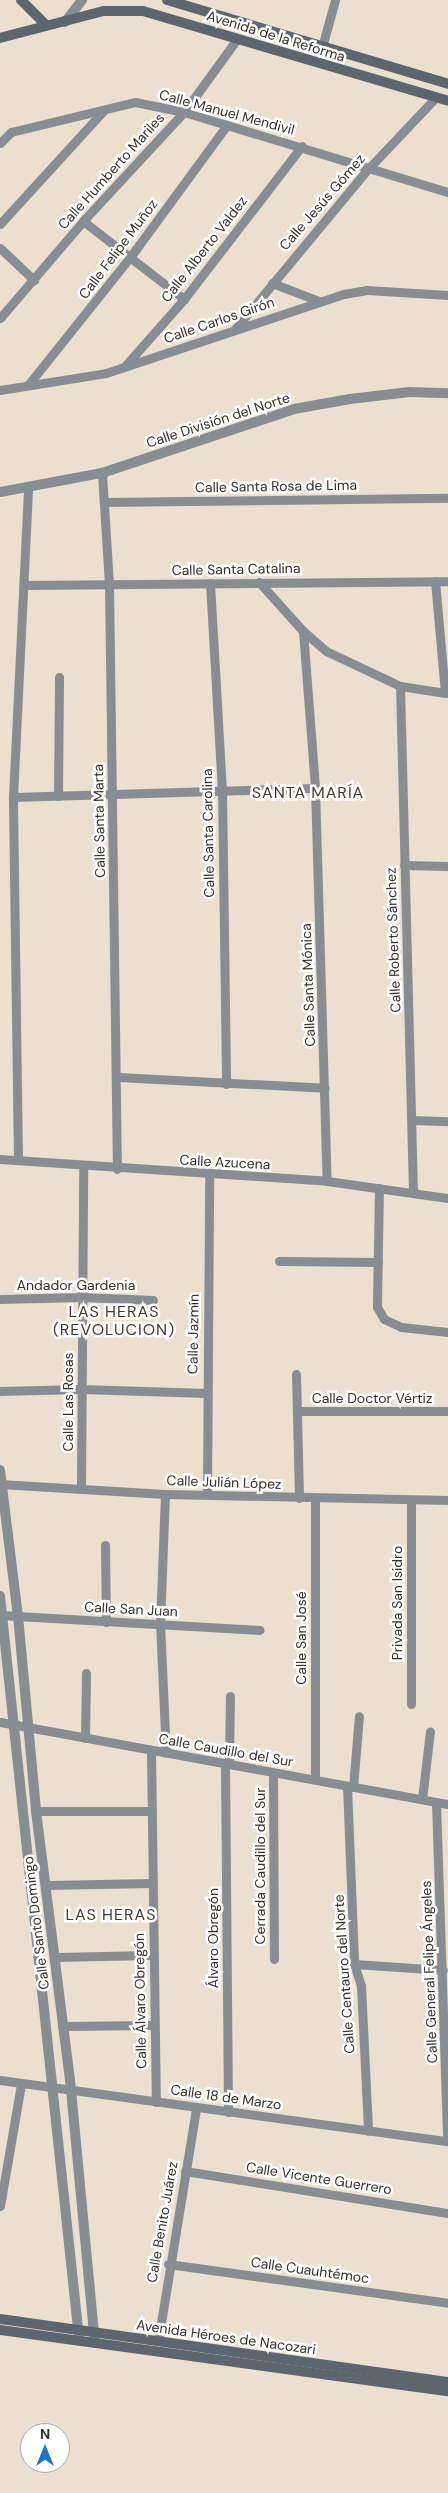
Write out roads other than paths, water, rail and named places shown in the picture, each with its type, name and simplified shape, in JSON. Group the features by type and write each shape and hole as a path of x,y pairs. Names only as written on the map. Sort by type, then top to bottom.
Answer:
{"main road":[{"path":"21,0 32,15 46,25"},
{"name":"Avenida de la Reforma","path":"167,0 448,84"},
{"name":"Avenida de la Reforma","path":"0,38 104,12 143,11 448,101"},
{"name":"Avenida Héroes de Nacozari","path":"0,2319 79,2336"},
{"name":"Avenida Héroes de Nacozari","path":"0,2330 79,2336 448,2382"},
{"name":"Avenida Héroes de Nacozari","path":"95,2338 158,2340 448,2382"}],"street":[{"path":"66,22 82,0"},
{"path":"322,47 335,0"},
{"name":"Calle Humberto Mariles","path":"0,318 83,221 184,112 237,39"},
{"name":"Calle Jesús Gómez","path":"234,330 368,169 436,97"},
{"name":"Calle Manuel Mendivil","path":"0,143 11,132 135,102 184,112 226,126 302,146 368,169 448,192"},
{"path":"0,224 104,110"},
{"name":"Calle Felipe Muñoz","path":"28,386 131,256 226,126"},
{"name":"Calle Alberto Valdez","path":"124,367 184,298 302,146"},
{"path":"83,221 184,298"},
{"path":"0,248 34,280"},
{"path":"272,283 319,301"},
{"name":"Calle Carlos Girón","path":"0,390 106,373 319,301 367,290 448,295"},
{"name":"Calle División del Norte","path":"0,492 102,473 294,409 392,394 448,393"},
{"name":"Calle Santa Marta","path":"102,473 109,585 118,1077 117,1169"},
{"path":"18,1160 13,797 25,585 28,486"},
{"name":"Calle Santa Rosa de Lima","path":"104,502 448,498"},
{"path":"259,582 303,632 326,651 400,686 445,693 435,581"},
{"name":"Calle Santa Catalina","path":"25,585 448,581"},
{"name":"Calle Santa Carolina","path":"210,583 222,789 226,1084"},
{"name":"Calle Santa Mónica","path":"303,632 315,788 327,1181"},
{"path":"58,796 59,676"},
{"name":"Calle Roberto Sánchez","path":"400,686 414,1193"},
{"path":"13,797 112,796 222,789 315,788"},
{"path":"404,865 448,866"},
{"path":"118,1077 325,1088"},
{"path":"412,1120 448,1121"},
{"name":"Calle Azucena","path":"0,1159 117,1169 327,1181 448,1198"},
{"name":"Calle Las Rosas","path":"82,1489 83,1166"},
{"name":"Calle Jazmín","path":"207,1494 209,1175"},
{"path":"379,1188 377,1307 384,1319 423,1332 448,1332"},
{"path":"279,1261 378,1262"},
{"name":"Andador Gardenia","path":"0,1299 82,1297 153,1300"},
{"path":"296,1374 299,1498"},
{"path":"0,1391 81,1389 207,1393"},
{"name":"Calle Doctor Vértiz","path":"297,1411 448,1411"},
{"name":"Calle Santo Domingo","path":"0,1470 0,1484 18,1616 36,1811 47,1885 71,2090 95,2338"},
{"name":"Calle Julián López","path":"0,1484 165,1494 411,1501 448,1500"},
{"path":"165,1494 160,1623 166,1753"},
{"name":"Calle San José","path":"315,1498 315,1778"},
{"name":"Privada San Isidro","path":"411,1501 411,1704"},
{"path":"105,1545 106,1622"},
{"name":"Calle Santo Domingo","path":"0,1596 12,1723 79,2336"},
{"name":"Calle San Juan","path":"1,1615 260,1630"},
{"path":"85,1738 86,1673"},
{"name":"Álvaro Obregón","path":"228,2112 227,1764 230,1696"},
{"name":"Calle Centauro del Norte","path":"359,1716 350,1786 354,1964 361,1986 368,2131"},
{"name":"Calle Caudillo del Sur","path":"0,1722 273,1773 315,1778 448,1804"},
{"path":"422,1799 430,1730"},
{"name":"Calle Álvaro Obregón","path":"151,1751 152,1955 156,2102"},
{"name":"Cerrada Caudillo del Sur","path":"273,1773 274,1959"},
{"name":"Calle General Felipe Ángeles","path":"436,1802 448,2141"},
{"path":"36,1811 152,1811"},
{"path":"47,1885 152,1883"},
{"path":"55,1957 152,1955"},
{"path":"354,1964 443,1970"},
{"path":"62,2026 154,2025"},
{"name":"Calle 18 de Marzo","path":"0,2080 448,2141"},
{"path":"0,2206 21,2084"},
{"name":"Calle Benito Juárez","path":"158,2340 168,2264 196,2108"},
{"name":"Calle Vicente Guerrero","path":"185,2171 448,2213"},
{"path":"67,2227 85,2226"},
{"name":"Calle Cuauhtémoc","path":"168,2264 448,2303"}],"district":[{"name":"SANTA MARÍA","path":"308,793"},
{"name":"LAS HERAS (REVOLUCION)","path":"114,1321"},
{"name":"LAS HERAS","path":"111,1915"}]}
